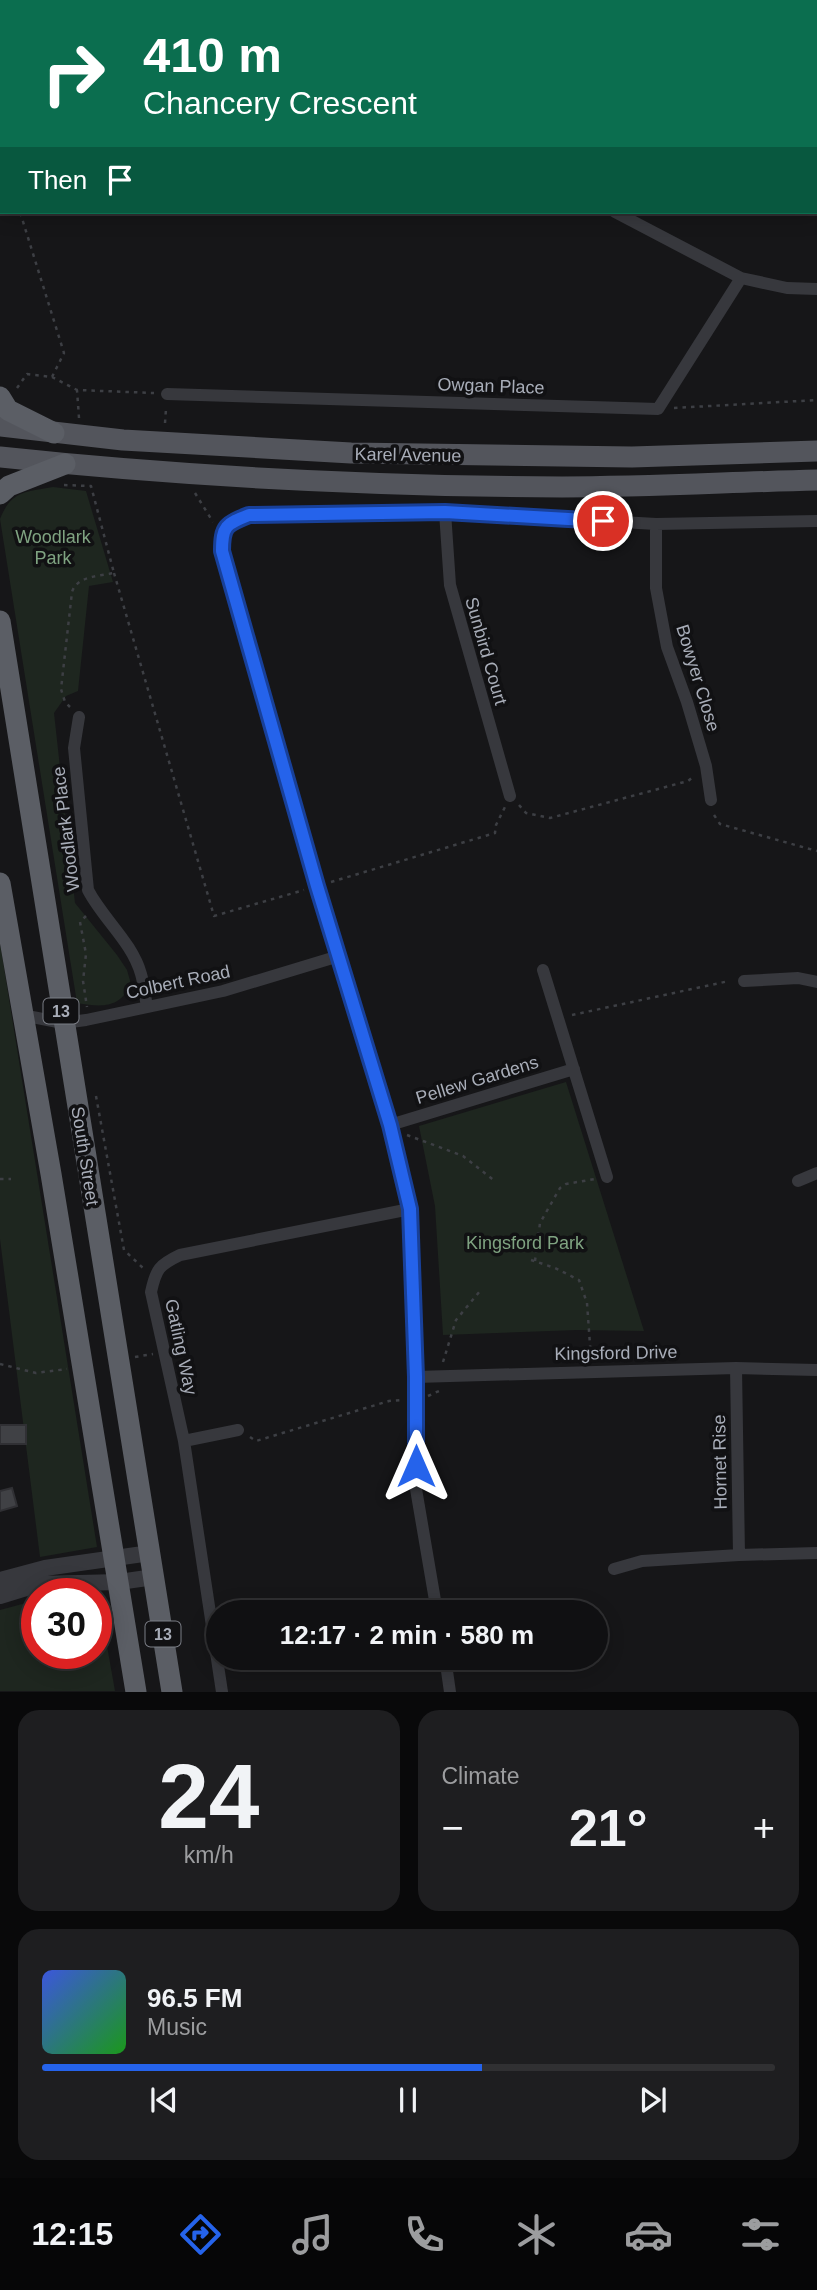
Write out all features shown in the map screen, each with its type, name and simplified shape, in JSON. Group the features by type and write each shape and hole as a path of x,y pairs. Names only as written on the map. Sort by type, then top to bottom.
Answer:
{"highway":[{"path":"6,396 8,410 54,433"},
{"path":"0,494 9,486 75,475"},
{"name":"South Street","path":"0,621 172,1692"},
{"name":"South Street","path":"0,883 136,1692"}],"main road":[{"name":"Karel Avenue","path":"0,426 80,436 338,453 632,457 817,451"},
{"name":"Karel Avenue","path":"0,457 75,475 172,474 404,485 639,486 817,480"}],"street":[{"path":"619,214 741,278 787,288 817,289"},
{"path":"658,409 741,278"},
{"name":"Owgan Place","path":"167,394 658,409"},
{"path":"435,1600 416,1489 416,1377 410,1209 390,1125 317,886 222,551 222,533 230,523 249,515 445,512 656,524 817,521"},
{"name":"Sunbird Court","path":"445,512 450,585 510,796"},
{"name":"Bowyer Close","path":"656,524 656,588 667,647 706,766 711,800"},
{"name":"Woodlark Place","path":"79,717 75,747 88,890 97,907 129,949 141,972 147,1007"},
{"name":"Colbert Road","path":"22,1015 63,1023 86,1020 223,991 339,956"},
{"path":"543,970 607,1177"},
{"path":"744,981 798,978 817,982"},
{"name":"Pellew Gardens","path":"390,1125 574,1069"},
{"path":"797,1181 817,1173"},
{"path":"155,1275 163,1264 180,1255 410,1209"},
{"name":"Gatling Way","path":"155,1275 151,1292 184,1441 211,1600"},
{"name":"Kingsford Drive","path":"416,1377 736,1368 817,1370"},
{"name":"Hornet Rise","path":"736,1368 739,1555"},
{"path":"184,1441 238,1430"},
{"path":"0,1580 45,1568 150,1553"},
{"path":"614,1569 642,1562 817,1553"},
{"path":"0,1596 39,1584 119,1582 153,1577"},
{"name":"Gatling Way","path":"220,1670 222,1692"},
{"path":"446,1670 450,1692"}],"path":[{"path":"21,214 64,353 52,377"},
{"path":"6,396 27,374 52,377 77,390 167,394 164,442"},
{"path":"77,390 80,436"},
{"path":"658,409 817,400"},
{"path":"75,475 102,486"},
{"path":"75,475 114,573 214,916 495,834 496,825 510,796 526,813 550,818 688,781 706,766"},
{"path":"194,492 198,494 211,520 222,533"},
{"path":"79,717 65,702 61,689 72,592 80,581 114,573"},
{"path":"711,800 715,818 720,824 817,851"},
{"path":"86,1020 83,981 86,954 80,922 97,907"},
{"path":"558,1018 722,981 744,981"},
{"path":"95,1089 124,1250 133,1260 155,1275"},
{"path":"390,1125 428,1144 463,1156 496,1182"},
{"path":"592,1371 587,1303 583,1286 579,1280 533,1261 540,1223 560,1188 566,1184 607,1177"},
{"path":"0,1179 11,1179"},
{"path":"238,1430 256,1441 389,1401 416,1399 439,1391 444,1376 443,1364 456,1320 480,1291"}],"green space":[{"name":"Woodlark Park","path":"53,487 86,491 113,582 89,586 78,691 66,696 54,713 75,903 117,955 127,970 131,984 121,998 102,1005 77,1003 0,519 9,503 20,494"},
{"path":"0,943 97,1547 40,1557 0,1239"},
{"name":"Kingsford Park","path":"566,1082 644,1331 577,1330 443,1335 435,1206 419,1126"},
{"path":"21,1604 21,1669 111,1669 115,1691 0,1691 0,1610"}],"building":[{"path":"0,1425 26,1425 26,1444 0,1444"},
{"path":"12,1488 17,1506 0,1511 0,1491"}],"route":[{"path":"416,1466 410,1209 390,1125 317,886 222,551 222,533 230,523 249,515 445,512 603,521"}]}
